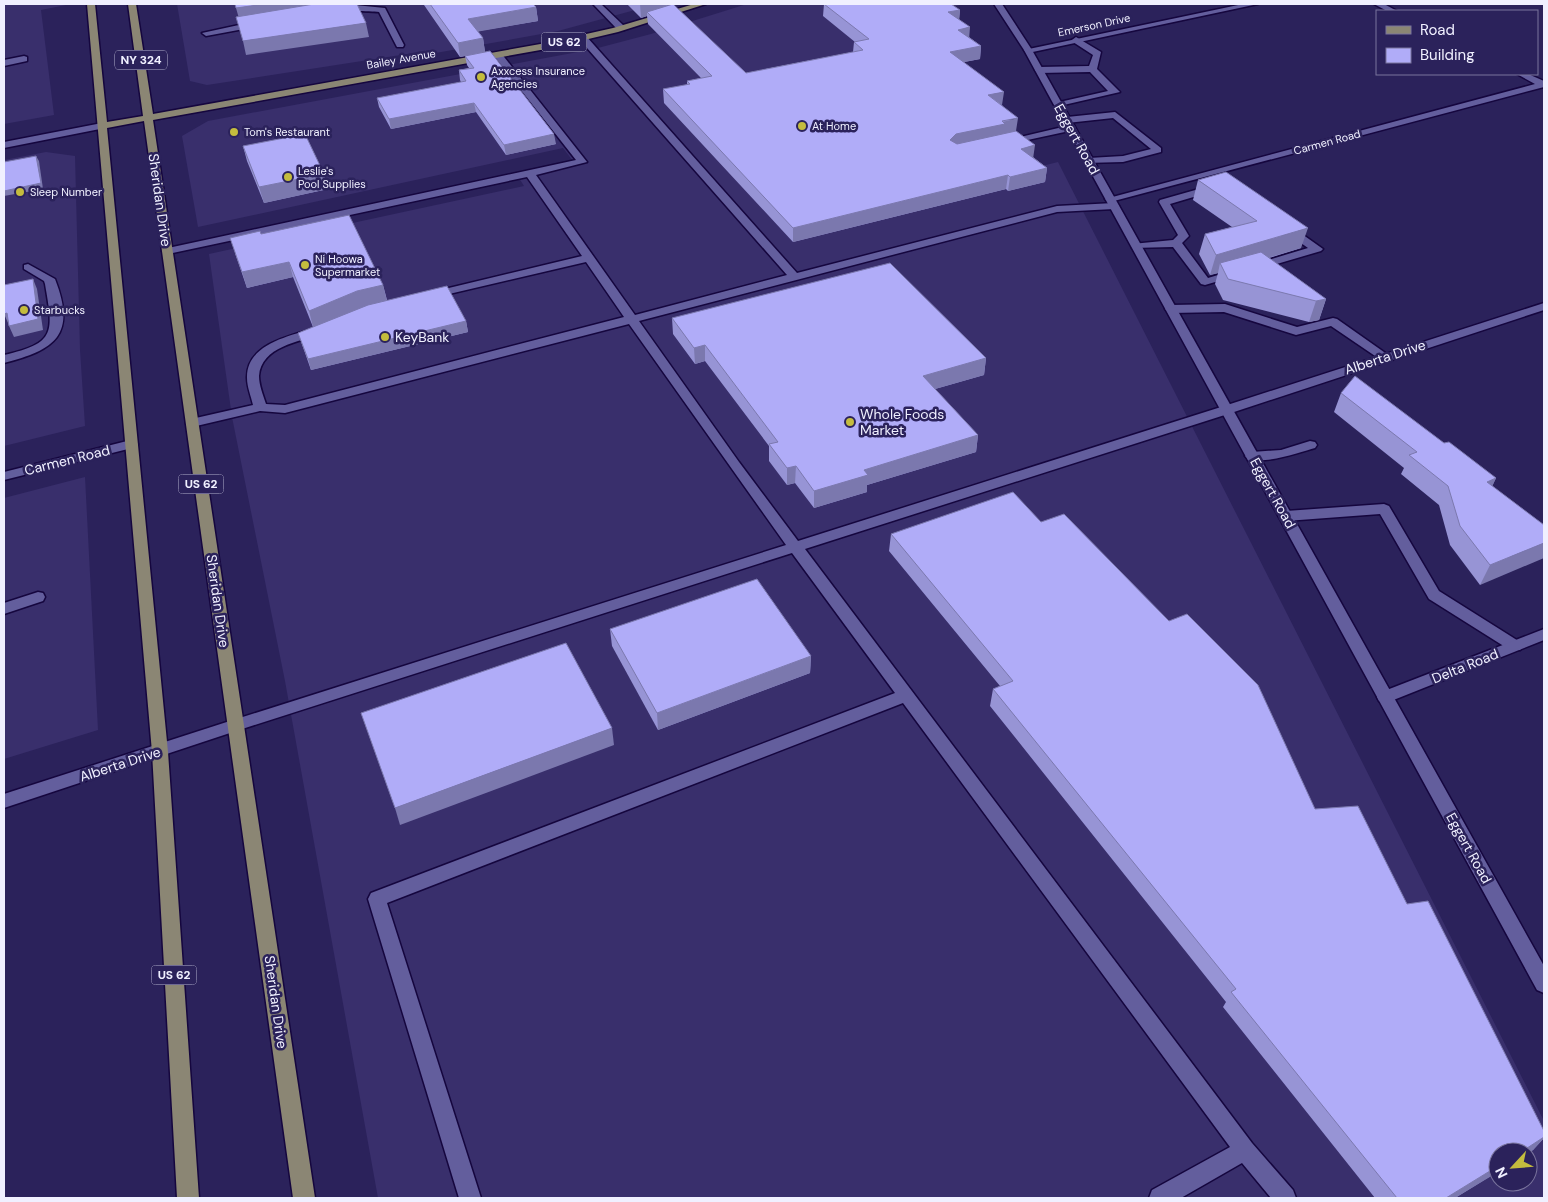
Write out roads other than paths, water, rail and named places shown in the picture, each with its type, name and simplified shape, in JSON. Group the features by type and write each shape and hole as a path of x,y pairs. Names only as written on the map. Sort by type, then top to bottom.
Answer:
{"main road":[{"name":"NY 324","path":"91,4 102,126"},
{"name":"Sheridan Drive","path":"132,4 304,1198"},
{"name":"Bailey Avenue","path":"102,126 583,38 702,4"},
{"name":"US 62","path":"102,126 160,752 188,1198"}],"street":[{"path":"597,4 621,28"},
{"name":"Eggert Road","path":"998,4 1028,50 1090,161 1544,984"},
{"name":"Emerson Drive","path":"1028,50 1254,4"},
{"path":"1378,4 1391,10"},
{"path":"334,12 363,8 382,10 400,45"},
{"path":"206,32 267,22"},
{"path":"583,38 795,278"},
{"path":"1076,40 1098,54 1092,69"},
{"path":"168,251 582,162 498,55"},
{"path":"4,63 24,60"},
{"path":"1039,70 1092,69 1115,92 1058,105"},
{"path":"1523,75 1543,84"},
{"name":"Carmen Road","path":"192,423 260,407 285,409 1057,209 1112,202 1168,184 1543,84"},
{"path":"992,145 1069,124 1115,115 1158,150 1123,159 1090,161"},
{"path":"4,145 102,126"},
{"path":"529,173 794,548 1245,1150 1285,1198"},
{"path":"1136,246 1176,243 1184,236 1164,202 1224,186 1206,174"},
{"path":"1168,184 1184,196"},
{"path":"1176,243 1205,282 1317,249 1278,222"},
{"path":"423,298 588,258"},
{"path":"4,359 26,353 44,344 54,334 57,326 49,279 28,267"},
{"name":"Alberta Drive","path":"4,801 160,752 236,725 1226,410 1544,306"},
{"path":"1171,309 1224,308 1296,331 1333,322 1385,357"},
{"path":"260,407 253,376 256,365 262,356 270,348 327,327"},
{"name":"Carmen Road","path":"4,476 131,444"},
{"path":"1252,456 1282,454 1310,445"},
{"path":"1286,516 1384,509 1434,595 1515,646"},
{"path":"4,609 38,597"},
{"name":"Delta Road","path":"1386,697 1544,634"},
{"path":"470,1198 377,899 905,696"},
{"path":"1160,1198 1245,1150"}],"place":[{"name":"Axxcess Insurance Agencies","path":"481,77"},
{"name":"At Home","path":"802,126"},
{"name":"Tom's Restaurant","path":"234,132"},
{"name":"Leslie's Pool Supplies","path":"288,177"},
{"name":"Sleep Number","path":"20,192"},
{"name":"Ni Hoowa Supermarket","path":"305,265"},
{"name":"Starbucks","path":"24,310"},
{"name":"KeyBank","path":"385,337"},
{"name":"Whole Foods Market","path":"850,422"}]}
